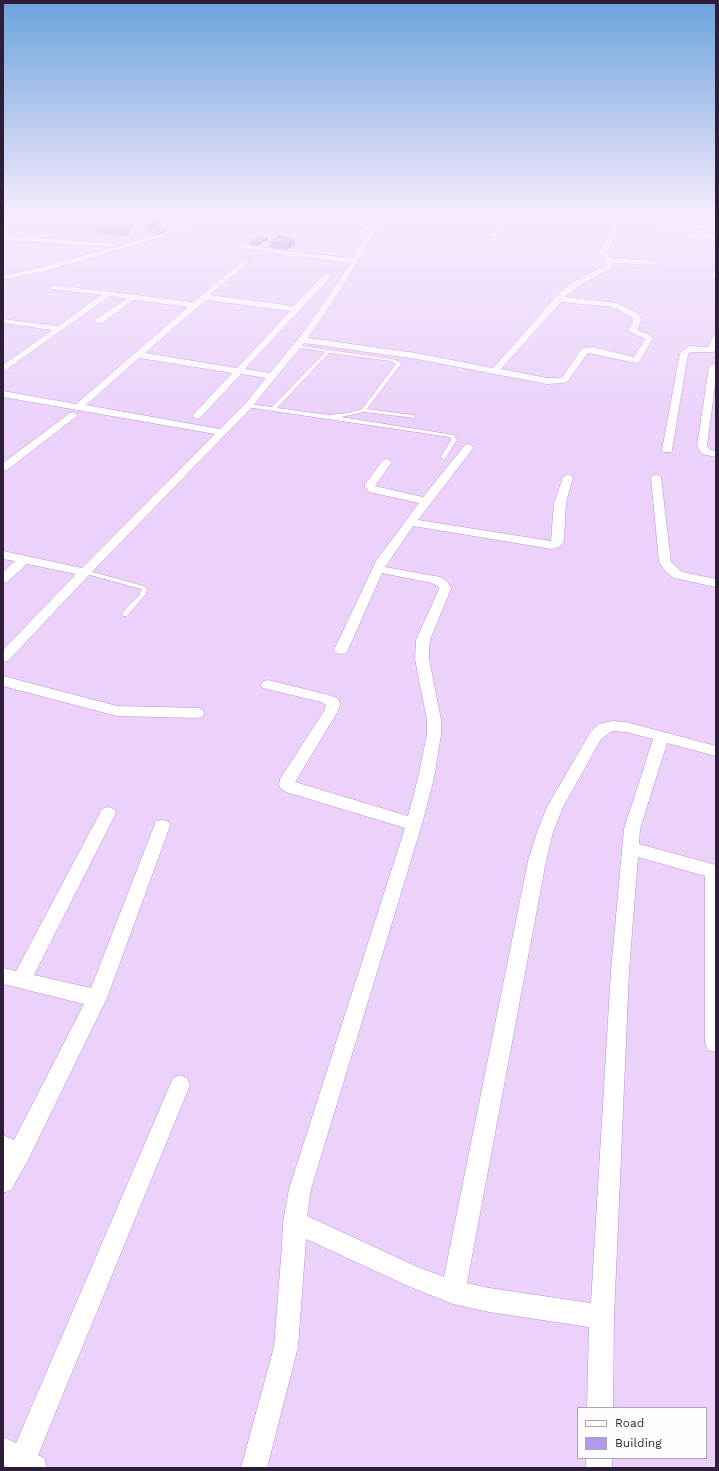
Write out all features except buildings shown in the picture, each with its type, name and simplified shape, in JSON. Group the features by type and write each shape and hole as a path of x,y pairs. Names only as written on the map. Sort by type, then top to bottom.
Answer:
{"street":[{"path":"3,468 76,411 219,284"},
{"path":"197,416 320,284"},
{"path":"3,658 248,406 299,343 341,284"},
{"path":"495,371 558,299 577,284"},
{"path":"54,287 195,305"},
{"path":"3,369 108,294"},
{"path":"99,321 133,297"},
{"path":"204,297 296,309"},
{"path":"558,299 608,303 634,315 637,318 632,331 648,337 649,339 630,371"},
{"path":"3,322 60,329"},
{"path":"667,450 684,353 689,349 713,351 716,338"},
{"path":"299,343 416,356 555,381 565,378 585,350 593,350 636,360"},
{"path":"138,355 272,376"},
{"path":"713,367 702,446 706,452 716,454"},
{"path":"3,394 76,411 222,432"},
{"path":"341,650 378,569 410,522 469,448"},
{"path":"387,462 370,484 370,487 373,490 426,501"},
{"path":"410,522 552,545 557,543 558,540 560,503 568,477"},
{"path":"656,477 665,562 669,568 678,574 697,580 716,583"},
{"path":"3,555 85,572"},
{"path":"3,579 25,559"},
{"path":"254,1468 286,1347 294,1222 300,1189 414,824 426,778 434,734 434,720 422,659 422,649 423,640 445,589 443,584 436,580 378,569"},
{"path":"3,681 117,711 197,713"},
{"path":"268,685 324,698 332,701 333,705 332,711 288,779 287,785 292,788 414,824"},
{"path":"453,1292 537,861 545,832 558,801 596,735 604,728 612,726 626,727 716,751"},
{"path":"600,1407 602,1317 620,971 632,829 661,737"},
{"path":"97,998 12,978 108,813"},
{"path":"3,1182 11,1150 97,998 162,826"},
{"path":"631,848 715,872 715,1043"},
{"path":"20,1460 180,1085"},
{"path":"294,1222 416,1278 453,1292 489,1300 602,1317"}],"lane":[{"path":"299,343 328,350 392,360 400,363 364,410"},
{"path":"273,409 328,350"},
{"path":"248,406 452,436 454,440 443,458"},
{"path":"329,417 348,415 364,410 413,416"},
{"path":"85,572 142,586 144,589 144,594 126,614"}]}
